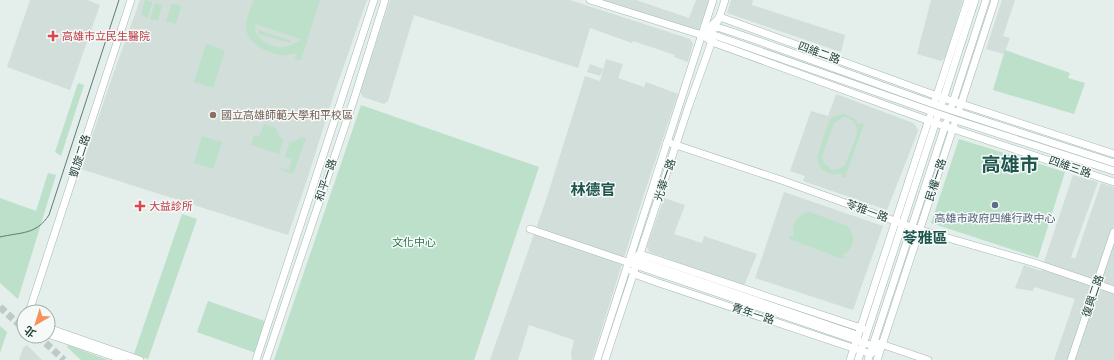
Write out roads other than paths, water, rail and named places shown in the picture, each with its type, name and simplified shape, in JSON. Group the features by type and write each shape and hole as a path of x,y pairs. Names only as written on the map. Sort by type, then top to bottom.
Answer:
{"street":[{"name":"凱旋二路","path":"32,304 131,0"},
{"name":"和平一路","path":"256,360 374,0"},
{"name":"和平一路","path":"266,360 355,96 384,0"},
{"name":"四維二路","path":"590,0 702,35 932,121"},
{"name":"光華一路","path":"596,360 713,0"},
{"name":"光華一路","path":"605,360 725,0"},
{"path":"940,97 968,0"},
{"path":"850,360 861,339 937,105 975,0"},
{"name":"民權一路","path":"877,360 877,344 916,228 945,126 986,0"},
{"name":"民權一路","path":"878,333 953,129 995,0"},
{"name":"四維二路","path":"720,17 940,97"},
{"path":"702,35 720,17"},
{"name":"四維二路","path":"717,27 766,43 937,105"},
{"path":"702,35 717,27"},
{"name":"四維二路","path":"713,39 935,113"},
{"path":"940,97 1114,154"},
{"name":"四維三路","path":"937,105 1114,163"},
{"name":"四維三路","path":"935,113 1114,171"},
{"name":"四維三路","path":"932,121 1114,182"},
{"name":"苓雅一路","path":"667,142 784,181 916,228 1035,264 1114,290"},
{"name":"青年一路","path":"530,229 628,262 638,260 796,313 861,339 928,360"},
{"name":"復興二路","path":"1070,360 1114,232"},
{"path":"634,274 628,262 638,260"},
{"name":"青年一路","path":"638,260 796,313 878,333"},
{"name":"青年一路","path":"634,274 857,349 870,357 877,344"},
{"path":"792,327 796,313"},
{"path":"56,331 140,360"},
{"path":"877,344 878,333"},
{"path":"56,337 124,360"},
{"path":"857,349 858,360"}],"tunnel":[{"path":"0,307 16,322"},
{"path":"47,344 64,360"}],"tram line":[{"path":"0,237 28,232 39,226 49,215 119,0"}],"place":[{"name":"高雄市立民生醫院","path":"53,36"},
{"name":"國立高雄師範大學和平校區","path":"213,115"},
{"name":"高雄市政府四維行政中心","path":"995,205"},
{"name":"大益診所","path":"140,206"}],"district":[{"name":"高雄市","path":"1010,165"},
{"name":"林德官","path":"593,190"},
{"name":"苓雅區","path":"925,238"}],"park label":[{"name":"文化中心","path":"414,242"}]}
